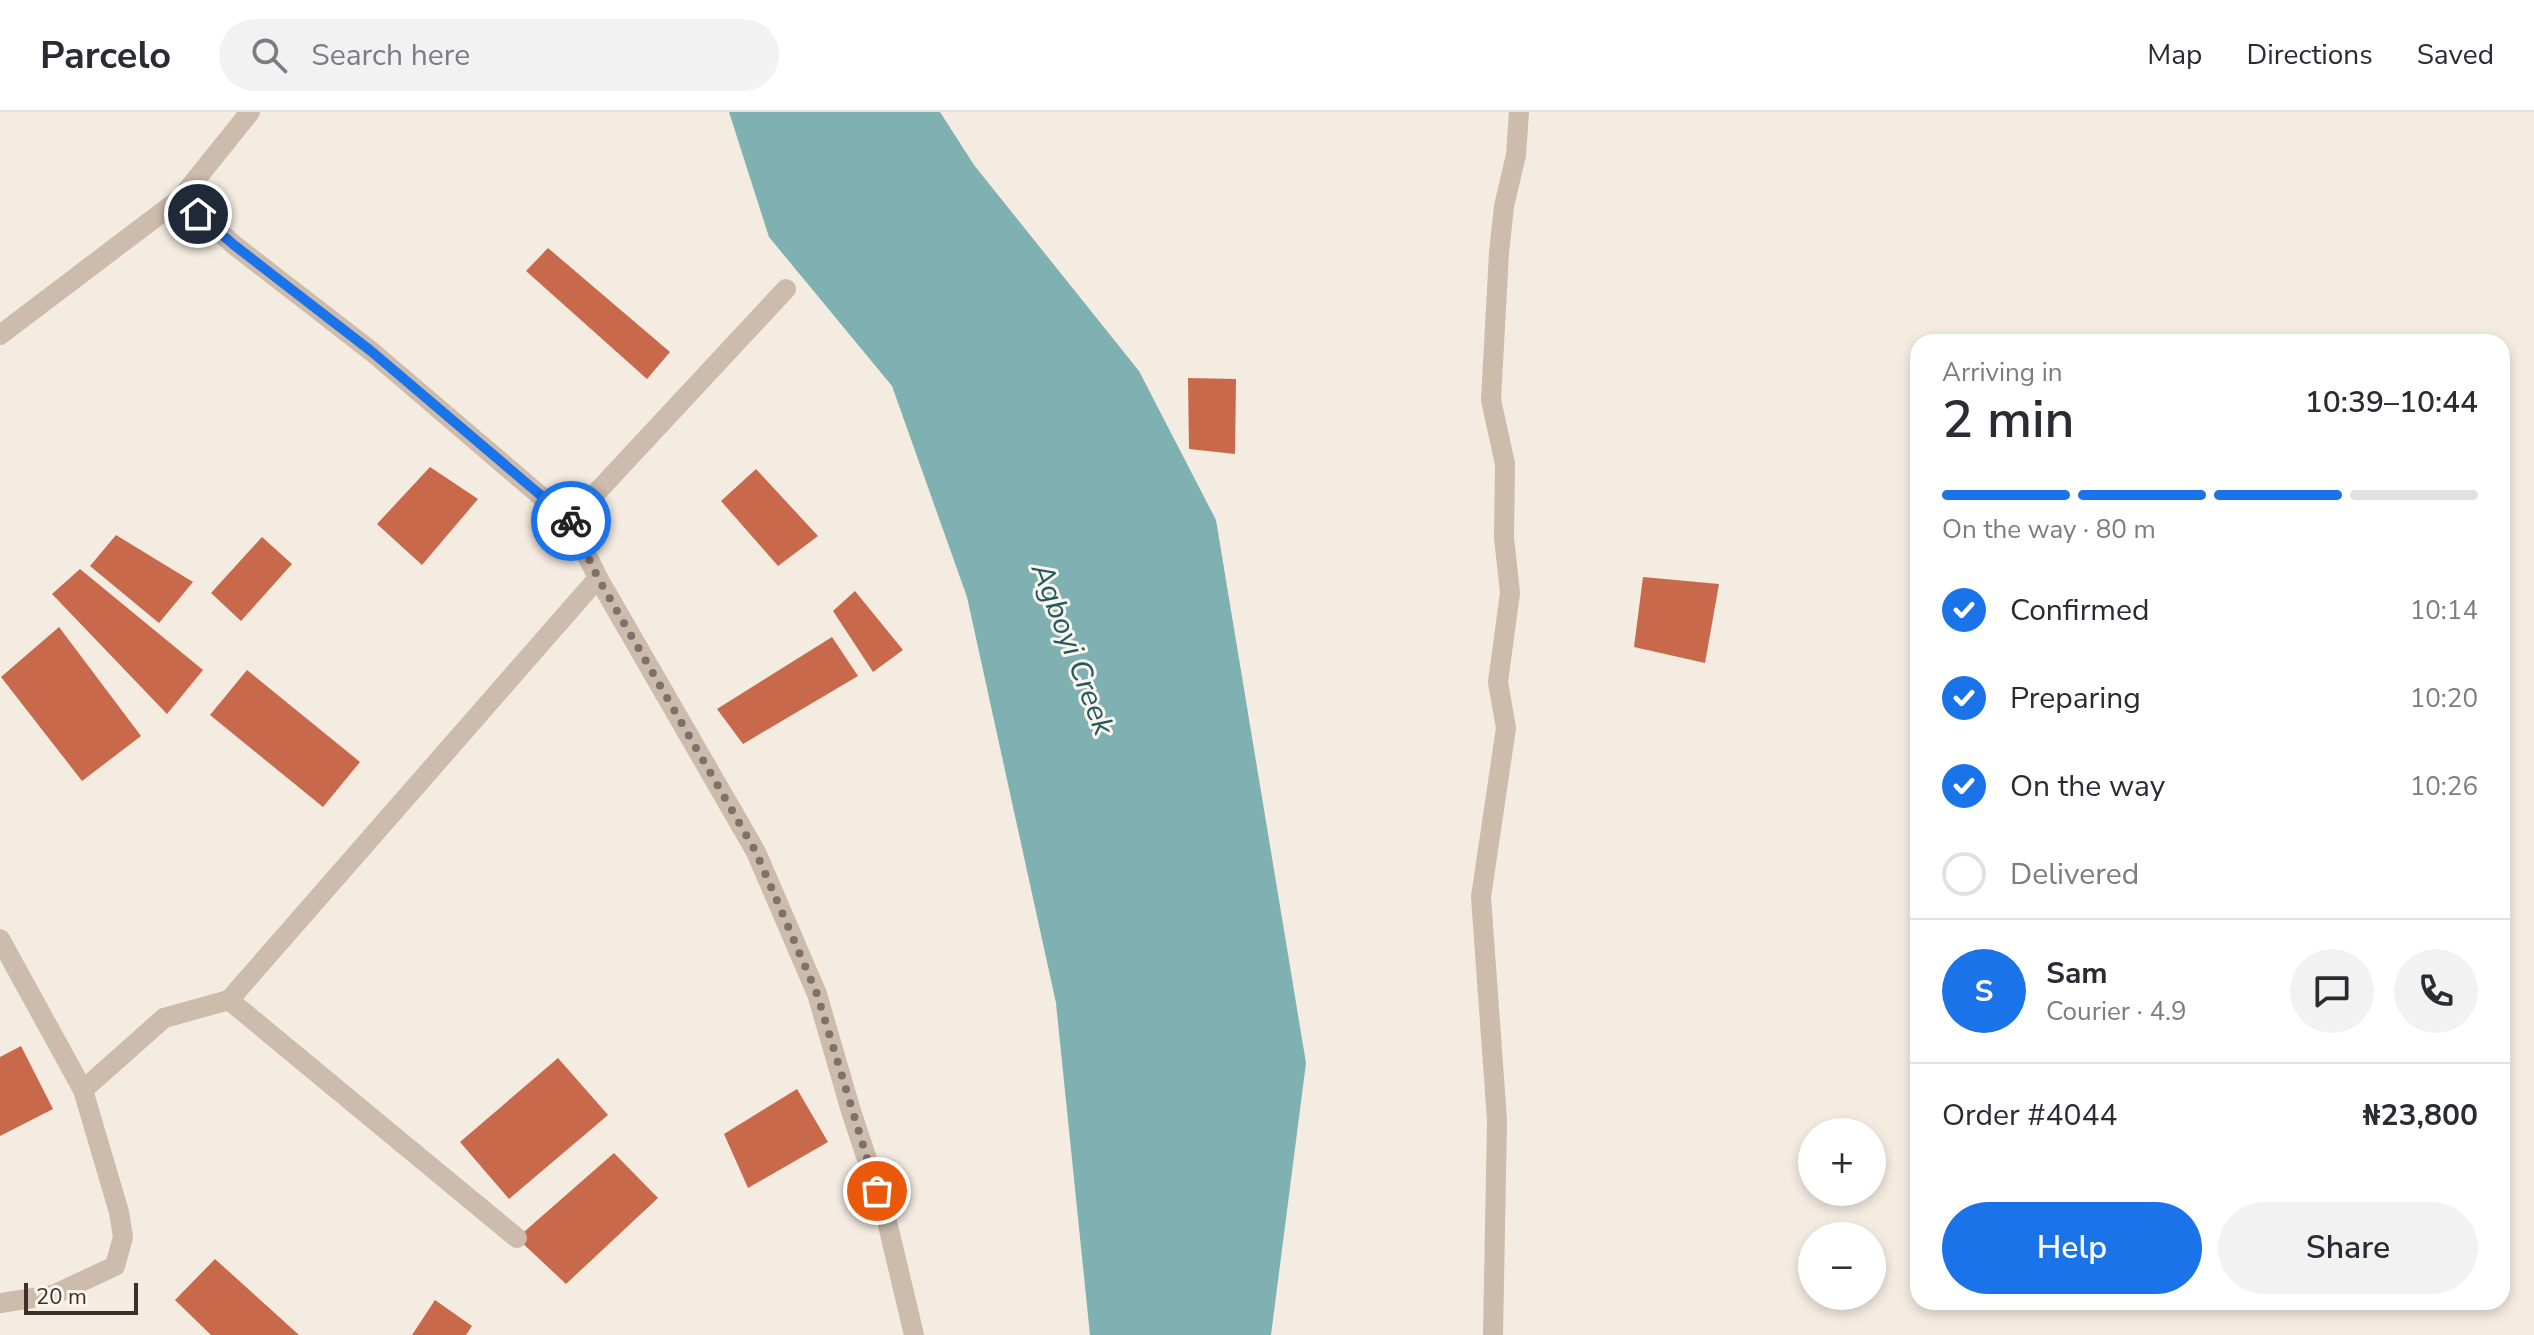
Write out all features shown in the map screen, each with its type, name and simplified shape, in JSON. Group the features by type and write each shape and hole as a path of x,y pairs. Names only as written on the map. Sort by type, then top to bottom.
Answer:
{"street":[{"path":"0,335 181,198 250,112"},
{"path":"1493,1335 1497,1120 1481,897 1506,728 1498,682 1510,593 1504,538 1505,464 1491,400 1499,253 1504,206 1516,155 1519,112"},
{"path":"181,198 234,245 371,351 570,521 598,578 756,852 817,994 886,1217 914,1335"},
{"path":"570,521 786,289"},
{"path":"83,1090 164,1018 229,1000 598,578"},
{"path":"0,939 83,1090 119,1212 123,1237 115,1266 53,1295 0,1303"},
{"path":"229,1000 517,1238"}],"water":[{"name":"Agboyi Creek","path":"729,112 940,112 974,165 1139,371 1216,520 1306,1063 1271,1335 1090,1335 1056,1003 967,597 892,386 769,237"}],"building":[{"path":"548,248 670,352 647,379 526,271"},
{"path":"1188,378 1236,379 1235,454 1189,449"},
{"path":"430,467 478,499 422,565 377,524"},
{"path":"756,469 818,536 778,566 721,501"},
{"path":"116,535 193,582 159,623 90,566"},
{"path":"262,537 292,564 241,621 211,593"},
{"path":"80,569 203,670 167,714 52,594"},
{"path":"1643,577 1719,584 1705,663 1634,647"},
{"path":"855,591 903,650 873,672 833,611"},
{"path":"59,627 141,736 82,781 1,677"},
{"path":"832,637 858,676 743,744 717,709"},
{"path":"247,670 360,762 323,807 210,715"},
{"path":"21,1046 53,1109 0,1136 0,1057"},
{"path":"558,1058 608,1115 509,1199 460,1142"},
{"path":"797,1089 828,1142 748,1188 724,1134"},
{"path":"614,1153 658,1198 566,1284 517,1238"},
{"path":"215,1259 299,1335 211,1335 175,1300"},
{"path":"435,1300 472,1326 466,1335 412,1335"}],"way so far":[{"path":"571,521 598,578 756,852 817,994 877,1191"}],"route":[{"path":"198,214 371,351 571,521"}]}
